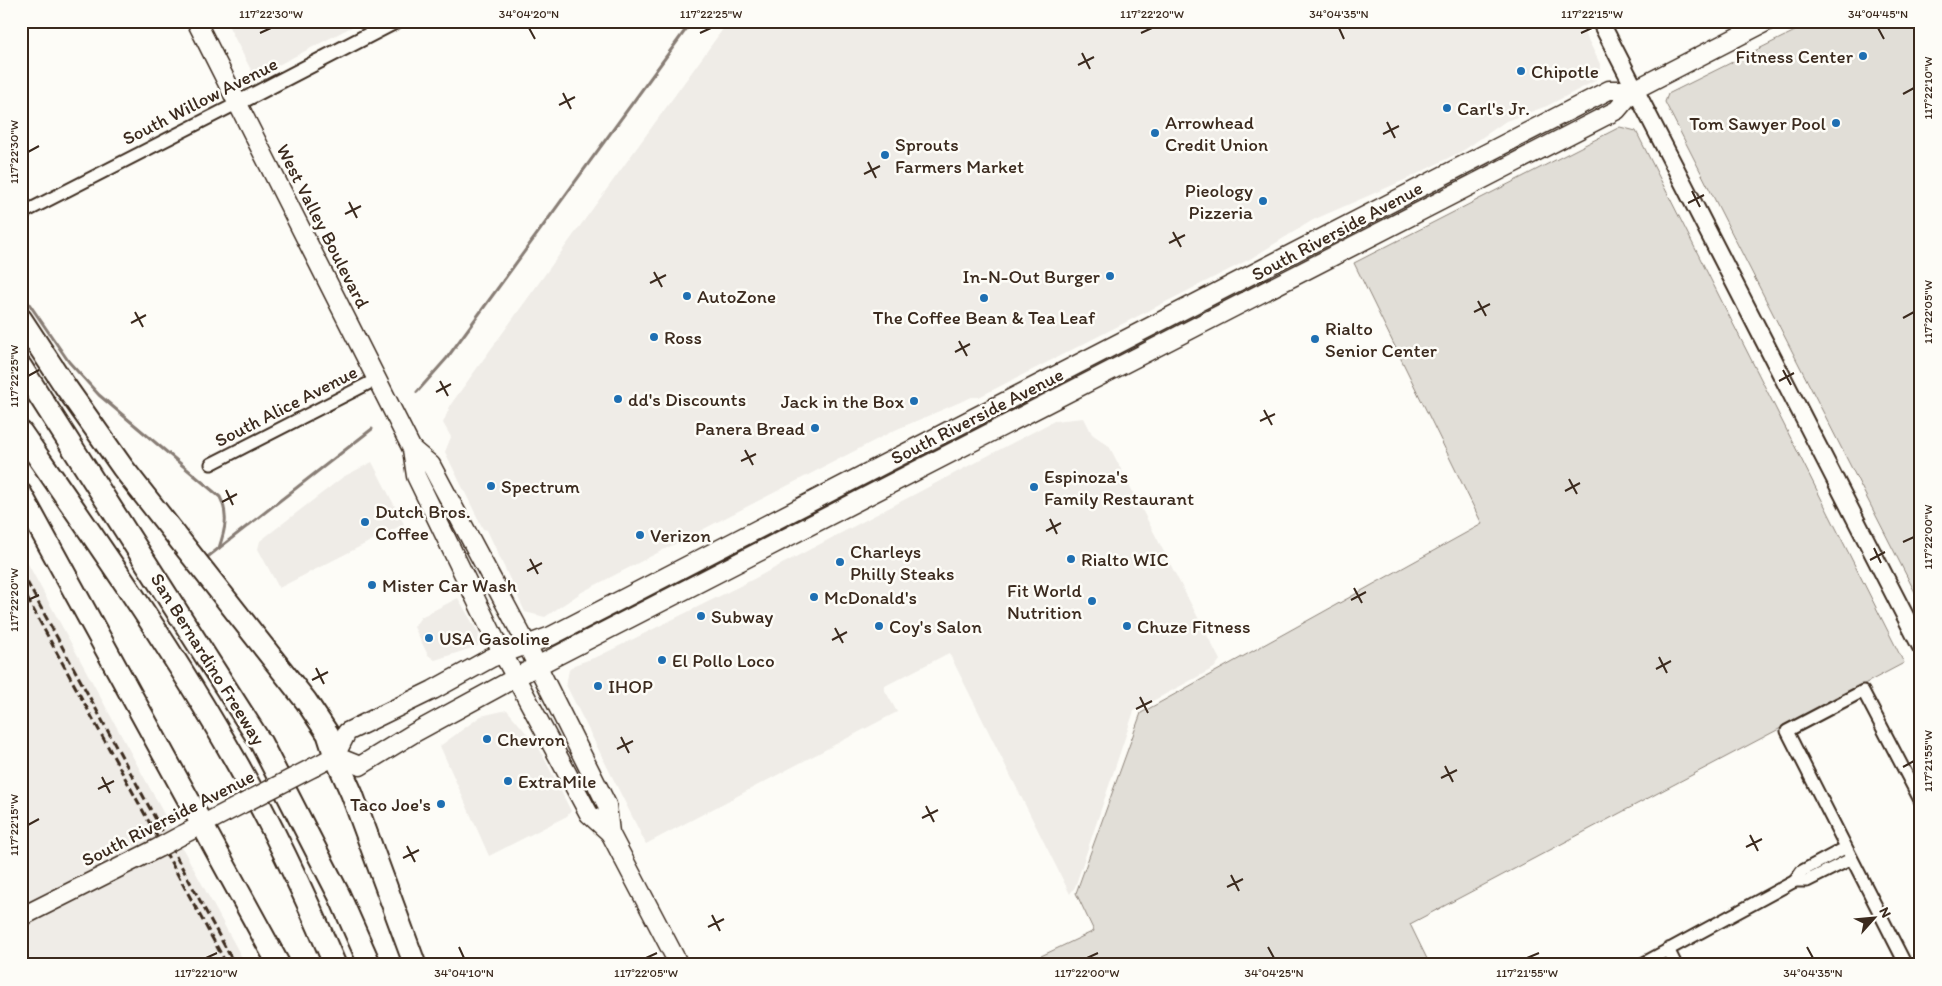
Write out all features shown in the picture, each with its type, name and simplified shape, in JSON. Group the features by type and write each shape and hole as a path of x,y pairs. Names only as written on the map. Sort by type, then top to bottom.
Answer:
{"highway":[{"path":"21,319 65,386 123,468 306,701 328,734 415,965"},
{"name":"San Bernardino Freeway","path":"21,367 262,743 339,895 370,965"},
{"name":"San Bernardino Freeway","path":"21,432 141,607 234,758 310,908 335,965"},
{"path":"21,494 212,820 279,965"}],"main road":[{"name":"West Valley Boulevard","path":"196,21 412,449 416,476 510,667 589,814 610,832"},
{"path":"1600,21 1921,647"},
{"name":"South Riverside Avenue","path":"335,756 360,766 510,667 1032,412 1617,110 1634,90 1768,21"},
{"name":"South Riverside Avenue","path":"21,917 314,768 335,756 347,732 433,690 460,674 510,667 1084,360 1609,90 1634,90"},
{"path":"1032,412 1040,397 1080,374 1084,368 1084,360"},
{"name":"West Valley Boulevard","path":"412,449 431,465 532,656 608,805 610,832"},
{"path":"610,832 678,965"}],"street":[{"name":"South Willow Avenue","path":"21,214 396,21"},
{"name":"South Alice Avenue","path":"211,464 377,379"},
{"path":"1906,965 1787,731 1863,691 1921,802"},
{"path":"1640,965 1795,881 1802,871 1845,848"},
{"path":"1795,881 1807,881 1851,859"},
{"path":"1668,949 1676,965"}],"shaded area":[{"path":"226,21 363,21 261,74 252,72"},
{"path":"737,21 1579,21 1601,66 1595,81 1547,106 1506,121 1464,150 1409,178 1313,220 1250,259 979,397 972,397 895,430 582,592 545,617 525,612 487,530 483,529 445,452 451,437 443,423 451,404 723,29"},
{"path":"1815,21 1921,21 1921,604 1665,102 1668,94"},
{"path":"1620,127 1636,131 1904,663 1410,924 1430,965 1022,965 1094,931 1076,893 1141,713 1482,524 1354,263"},
{"path":"1084,418 1092,434 1109,446 1220,660 1214,668 1134,711 1075,887 1070,894 949,653 883,687 897,712 646,844 566,685 569,670 574,665 599,656 746,583 1054,421"},
{"path":"372,462 404,524 279,588 258,549 260,541 343,477"},
{"path":"21,551 246,965 21,965"},
{"path":"458,598 479,634 478,646 435,660 428,655 414,627 421,617"},
{"path":"507,710 539,748 571,811 567,816 489,856 440,746 481,716"}],"waterway":[{"path":"417,392 447,358 692,21"},
{"path":"21,292 69,362 99,395 220,497 223,504 225,522 219,548"},
{"path":"205,559 372,429"}],"railway":[{"path":"21,571 235,965"},
{"path":"27,598 227,965"}],"place":[{"name":"Fitness Center","path":"1863,56"},
{"name":"Chipotle","path":"1521,71"},
{"name":"Carl's Jr.","path":"1447,108"},
{"name":"Tom Sawyer Pool","path":"1836,123"},
{"name":"Arrowhead Credit Union","path":"1155,133"},
{"name":"Sprouts Farmers Market","path":"885,155"},
{"name":"Pieology Pizzeria","path":"1263,201"},
{"name":"In-N-Out Burger","path":"1110,276"},
{"name":"AutoZone","path":"687,296"},
{"name":"The Coffee Bean & Tea Leaf","path":"984,298"},
{"name":"Ross","path":"654,337"},
{"name":"Rialto Senior Center","path":"1315,339"},
{"name":"dd's Discounts","path":"618,399"},
{"name":"Jack in the Box","path":"914,401"},
{"name":"Panera Bread","path":"815,428"},
{"name":"Spectrum","path":"491,486"},
{"name":"Espinoza's Family Restaurant","path":"1034,487"},
{"name":"Dutch Bros. Coffee","path":"365,522"},
{"name":"Verizon","path":"640,535"},
{"name":"Rialto WIC","path":"1071,559"},
{"name":"Charleys Philly Steaks","path":"840,562"},
{"name":"Mister Car Wash","path":"372,585"},
{"name":"McDonald's","path":"814,597"},
{"name":"Fit World Nutrition","path":"1092,601"},
{"name":"Subway","path":"701,616"},
{"name":"Coy's Salon","path":"879,626"},
{"name":"Chuze Fitness","path":"1127,626"},
{"name":"USA Gasoline","path":"429,638"},
{"name":"El Pollo Loco","path":"662,660"},
{"name":"IHOP","path":"598,686"},
{"name":"Chevron","path":"487,739"},
{"name":"ExtraMile","path":"508,781"},
{"name":"Taco Joe's","path":"441,804"}]}
